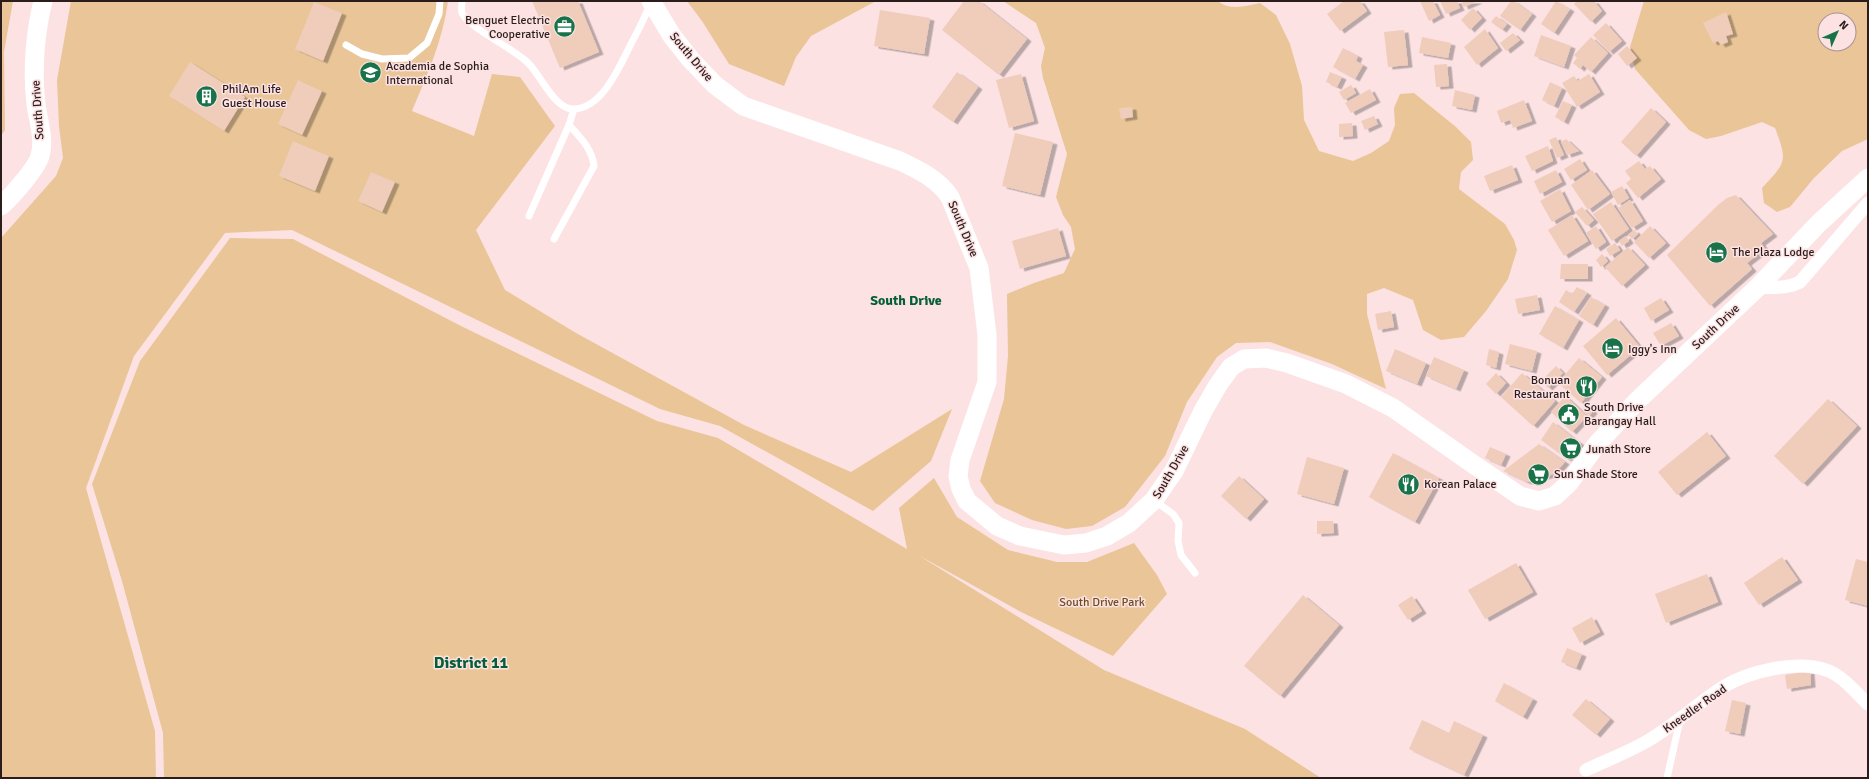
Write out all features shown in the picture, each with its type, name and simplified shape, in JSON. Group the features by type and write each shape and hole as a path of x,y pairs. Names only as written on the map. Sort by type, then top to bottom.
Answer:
{"main road":[{"name":"South Drive","path":"1,206 25,180 40,156 41,130 36,104 35,68 39,16 43,1"},
{"name":"South Drive","path":"651,1 672,36 691,60 715,85 743,106 900,161 918,169 943,187 950,197 979,268 987,335 987,382 960,460 958,476 961,489 967,501 997,526 1020,536 1064,545 1086,543 1107,536 1129,523 1154,500 1174,471 1207,404 1231,367 1244,359 1266,358 1287,363 1346,384 1393,408 1520,496 1539,501 1555,496 1569,483 1597,444 1638,400 1757,288 1820,223 1868,178"}],"street":[{"path":"1757,288 1793,286 1800,282 1868,202"},
{"name":"Kneedler Road","path":"1586,770 1649,740 1680,720 1724,686 1749,676 1775,669 1797,666 1812,666 1828,670 1842,680 1868,704"}],"lane":[{"path":"346,45 362,54 382,59 409,58 427,43 439,14 440,1"},
{"path":"462,1 462,13 471,24 510,48 528,63 556,100 564,106 574,109 585,107 594,100 622,66 645,19 651,1"},
{"path":"528,216 569,125 574,109"},
{"path":"554,239 594,166 593,156 569,125"},
{"path":"1154,500 1173,514 1179,522 1178,542 1181,555 1195,573"},
{"path":"1667,778 1680,720"}],"green space":[{"path":"1,1 13,1 4,52 5,130 1,136"},
{"path":"71,1 448,1 442,30 429,71 412,111 474,136 492,74 520,77 555,126 476,230 505,290 576,333 744,425 851,472 952,409 931,461 873,511 720,426 660,409 292,230 225,233 134,356 86,488 155,731 156,778 1,778 1,238 56,176 63,158 59,126 57,80"},
{"path":"687,1 876,1 811,36 796,57 784,86 729,64 702,21"},
{"path":"1003,1 1218,1 1227,6 1233,7 1260,3 1276,15 1290,44 1302,86 1304,120 1319,151 1353,161 1371,153 1389,141 1395,125 1394,108 1400,94 1414,93 1456,127 1471,142 1473,160 1461,172 1459,189 1505,224 1514,240 1517,250 1508,279 1486,311 1464,337 1441,340 1423,330 1413,300 1384,288 1367,294 1367,314 1386,389 1332,364 1270,342 1236,343 1217,357 1187,402 1165,456 1125,507 1092,526 1066,529 1032,520 995,503 980,481 1004,399 1008,356 1007,294 1064,273 1075,249 1071,227 1063,215 1056,197 1067,154 1043,78 1041,66 1045,48 1036,23"},
{"path":"1644,1 1868,1 1868,139 1842,151 1814,178 1790,207 1777,212 1764,203 1762,188 1780,167 1782,161 1782,148 1775,128 1762,122 1721,136 1706,139 1689,130 1635,69 1630,47"},
{"name":"South Drive Park","path":"230,238 293,239 461,326 657,421 718,438 907,549 899,508 934,478 957,517 1008,550 1057,562 1087,562 1134,543 1157,575 1167,594 1113,656 1021,612 918,555 1104,670 1245,729 1321,778 164,778 163,733 122,581 92,484 140,361"}],"building":[{"name":"Benguet Electric Cooperative","path":"532,1 578,1 599,52 560,68"},
{"path":"964,1 979,1 1027,39 999,75 942,30"},
{"path":"1344,1 1360,1 1367,11 1340,31 1327,14"},
{"path":"1420,1 1433,1 1440,15 1429,21"},
{"path":"1440,1 1457,1 1460,8 1446,14"},
{"path":"1461,1 1478,1 1464,7"},
{"path":"1511,1 1514,1 1532,14 1520,30 1500,16"},
{"path":"1556,1 1570,9 1554,33 1541,24"},
{"path":"1577,1 1594,1 1602,11 1591,22 1574,4"},
{"path":"314,2 342,13 323,61 295,49"},
{"path":"1473,8 1482,18 1470,30 1461,20"},
{"path":"880,10 930,18 924,54 874,46"},
{"path":"1726,12 1733,34 1726,36 1728,42 1721,45 1718,41 1713,43 1703,23"},
{"path":"1496,16 1507,24 1502,30 1491,22"},
{"path":"1606,23 1622,41 1609,52 1593,35"},
{"path":"1485,29 1498,48 1477,65 1464,47"},
{"path":"1404,30 1408,65 1388,67 1384,32"},
{"path":"1513,33 1520,40 1506,51 1500,43"},
{"path":"1541,35 1571,46 1564,67 1534,56"},
{"path":"1422,37 1451,43 1448,58 1419,53"},
{"path":"1591,37 1608,53 1591,72 1583,65 1580,69 1573,63 1577,58 1574,55"},
{"path":"1627,46 1637,58 1627,66 1618,54"},
{"path":"1343,48 1358,56 1356,61 1363,65 1355,79 1333,67"},
{"name":"PhilAm Life Guest House","path":"190,62 245,97 224,131 169,96"},
{"path":"1447,64 1449,86 1436,87 1434,65"},
{"path":"957,72 978,87 953,122 932,107"},
{"path":"1330,72 1342,77 1337,87 1326,82"},
{"path":"1021,74 1034,121 1009,128 996,80"},
{"path":"1589,74 1600,92 1577,107 1562,83 1574,76 1578,81"},
{"path":"298,80 322,91 302,135 278,124"},
{"path":"1550,82 1562,88 1554,106 1542,100"},
{"path":"1351,85 1356,93 1344,100 1339,92"},
{"path":"1370,89 1376,100 1351,113 1345,103"},
{"path":"1455,90 1475,95 1472,110 1452,106"},
{"path":"1524,100 1532,121 1513,128 1510,120 1501,123 1497,111"},
{"path":"1563,101 1572,105 1564,122 1555,117"},
{"path":"1132,107 1133,117 1121,119 1119,108"},
{"path":"1651,108 1666,122 1636,156 1621,142"},
{"path":"1374,116 1378,124 1365,130 1361,121"},
{"path":"1352,123 1353,136 1339,137 1339,124"},
{"path":"1015,133 1053,142 1040,195 1002,186"},
{"path":"1556,137 1564,155 1557,158 1549,140"},
{"path":"1566,139 1579,151 1567,155 1561,142"},
{"path":"293,141 329,156 315,191 279,176"},
{"path":"1548,146 1553,161 1532,171 1525,156"},
{"path":"1580,159 1587,170 1571,180 1564,169"},
{"path":"1639,161 1645,169 1650,166 1661,179 1638,198 1626,183 1631,179 1625,171"},
{"path":"1512,165 1518,180 1490,191 1484,176"},
{"path":"1556,170 1562,182 1540,194 1534,181"},
{"path":"1592,170 1610,194 1588,210 1571,185"},
{"path":"371,172 395,182 382,212 358,201"},
{"path":"1622,186 1629,198 1618,205 1611,192"},
{"path":"1560,189 1571,211 1552,222 1540,201"},
{"name":"The Plaza Lodge","path":"1736,195 1773,234 1761,243 1765,249 1747,263 1752,269 1710,306 1667,255 1718,205 1727,198"},
{"path":"1630,200 1643,221 1632,228 1618,208"},
{"path":"1611,202 1629,229 1612,241 1593,214"},
{"path":"1582,207 1594,220 1587,226 1575,212"},
{"path":"1572,215 1588,241 1564,256 1548,230"},
{"path":"1596,226 1606,242 1596,249 1586,233"},
{"path":"1650,226 1666,243 1649,258 1634,242"},
{"path":"1058,228 1066,256 1020,269 1012,241"},
{"path":"1634,230 1638,234 1632,239 1628,235"},
{"path":"1626,236 1629,241 1622,246 1619,241"},
{"path":"1615,243 1620,250 1610,256 1606,249"},
{"path":"1628,247 1645,265 1622,286 1605,267"},
{"path":"1602,254 1608,261 1601,267 1596,260"},
{"path":"1561,264 1588,264 1588,279 1560,279"},
{"path":"1577,287 1587,293 1574,312 1559,302 1566,290 1572,294"},
{"path":"1537,295 1540,310 1518,314 1515,299"},
{"path":"1591,297 1605,305 1593,325 1579,316"},
{"path":"1661,298 1669,310 1651,321 1644,308"},
{"path":"1555,306 1579,320 1563,348 1539,334"},
{"path":"1391,311 1394,327 1378,330 1375,314"},
{"path":"1616,318 1640,347 1607,375 1583,346"},
{"path":"1671,323 1679,336 1661,346 1653,333"},
{"path":"1510,344 1537,351 1532,371 1505,364"},
{"path":"1395,349 1426,363 1417,384 1386,371"},
{"path":"1489,349 1499,352 1496,368 1486,365"},
{"path":"1434,357 1464,370 1456,389 1426,376"},
{"path":"1579,358 1602,377 1581,403 1558,383"},
{"path":"1556,366 1563,373 1548,388 1541,381"},
{"path":"1496,373 1506,383 1496,394 1486,384"},
{"path":"1522,373 1555,401 1533,426 1501,397"},
{"path":"1565,396 1587,416 1572,432 1551,412"},
{"path":"1828,399 1857,426 1803,484 1774,456"},
{"path":"1587,406 1593,411 1589,416 1583,411"},
{"path":"1553,422 1580,443 1567,459 1541,440"},
{"path":"1707,432 1726,456 1677,495 1658,472"},
{"path":"1539,444 1565,462 1554,474 1527,482 1503,471"},
{"path":"1490,447 1506,454 1501,465 1485,458"},
{"path":"1393,453 1439,478 1415,522 1369,497"},
{"path":"1307,457 1344,468 1334,504 1297,494"},
{"path":"1239,476 1264,499 1246,519 1221,496"},
{"path":"1317,521 1333,521 1334,533 1317,534"},
{"path":"1782,557 1798,580 1759,605 1744,583"},
{"path":"1856,559 1868,562 1868,606 1845,600"},
{"path":"1516,563 1533,592 1485,619 1468,590"},
{"path":"1707,574 1718,602 1666,623 1655,594"},
{"path":"1303,595 1339,625 1280,696 1244,666"},
{"path":"1412,596 1422,611 1408,620 1398,605"},
{"path":"1592,617 1600,632 1580,643 1572,628"},
{"path":"1567,648 1582,654 1576,668 1561,662"},
{"path":"1810,671 1811,685 1787,689 1785,675"},
{"path":"1504,683 1533,699 1523,717 1495,701"},
{"path":"1586,699 1610,719 1596,735 1572,715"},
{"path":"1732,700 1746,703 1740,734 1725,731"},
{"path":"1422,720 1449,733 1454,721 1483,735 1464,775 1409,749"}],"place":[{"name":"Benguet Electric Cooperative","path":"565,27"},
{"name":"Academia de Sophia International","path":"371,73"},
{"name":"PhilAm Life Guest House","path":"207,96"},
{"name":"The Plaza Lodge","path":"1716,252"},
{"name":"Iggy's Inn","path":"1612,349"},
{"name":"Bonuan Restaurant","path":"1586,387"},
{"name":"South Drive Barangay Hall","path":"1569,414"},
{"name":"Junath Store","path":"1570,449"},
{"name":"Sun Shade Store","path":"1538,474"},
{"name":"Korean Palace","path":"1408,484"}],"district":[{"name":"South Drive","path":"906,300"},
{"name":"District 11","path":"471,663"}]}
